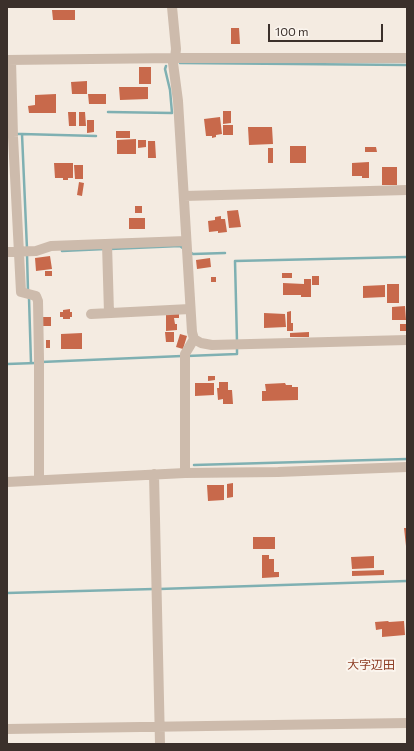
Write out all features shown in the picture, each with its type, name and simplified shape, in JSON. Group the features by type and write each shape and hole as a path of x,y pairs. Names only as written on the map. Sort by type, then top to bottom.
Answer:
{"street":[{"path":"172,7 176,49 173,64 178,101 190,309 194,339 184,356 185,472"},
{"path":"39,480 38,301 36,296 22,292 24,251 13,137 9,60 407,58"},
{"path":"184,196 407,190"},
{"path":"7,252 24,251 51,246 108,248 187,247"},
{"path":"108,248 109,313"},
{"path":"91,314 190,309"},
{"path":"194,339 212,345 407,340"},
{"path":"7,482 185,472 278,472 407,467"},
{"path":"154,474 160,744"},
{"path":"7,728 407,723"}],"building":[{"path":"52,10 75,10 75,20 53,20"},
{"path":"231,28 239,28 240,44 231,44"},
{"path":"139,67 151,67 151,84 139,84"},
{"path":"87,81 87,94 72,94 71,82"},
{"path":"119,87 148,87 148,99 120,100"},
{"path":"56,94 56,113 29,113 28,106 35,105 35,95"},
{"path":"88,94 106,94 106,104 89,104"},
{"path":"223,111 231,111 231,123 223,124"},
{"path":"68,112 76,112 76,126 69,126"},
{"path":"79,112 85,112 86,126 79,126"},
{"path":"220,117 222,134 216,135 216,137 212,138 212,136 206,136 204,119"},
{"path":"87,120 94,120 94,132 87,133"},
{"path":"223,125 233,125 233,135 223,135"},
{"path":"248,127 272,127 273,144 249,145"},
{"path":"116,131 130,131 130,138 116,138"},
{"path":"136,139 136,154 117,154 117,140"},
{"path":"138,140 146,140 146,147 138,148"},
{"path":"148,141 155,141 156,158 148,158"},
{"path":"290,146 306,146 306,163 290,163"},
{"path":"365,147 376,147 377,152 365,152"},
{"path":"268,148 273,148 273,163 268,163"},
{"path":"369,162 369,178 352,176 352,163"},
{"path":"54,163 73,163 73,178 63,180 63,178 55,178"},
{"path":"74,165 83,165 83,179 75,179"},
{"path":"382,167 397,167 397,185 382,185"},
{"path":"79,182 84,183 82,196 77,195"},
{"path":"135,206 142,206 142,213 135,213"},
{"path":"238,210 241,227 229,228 227,211"},
{"path":"221,216 221,219 225,219 227,232 209,232 208,221 215,220 215,217"},
{"path":"129,218 145,218 145,229 129,229"},
{"path":"50,256 52,269 36,271 35,258"},
{"path":"210,258 211,267 197,269 196,260"},
{"path":"45,271 52,271 52,276 45,276"},
{"path":"282,273 292,273 292,278 282,278"},
{"path":"312,276 319,276 319,285 312,285"},
{"path":"211,277 216,277 216,282 211,282"},
{"path":"304,279 311,279 311,297 301,297 301,295 283,295 283,283 304,284"},
{"path":"387,284 399,284 399,303 387,303"},
{"path":"385,285 385,297 363,298 363,286"},
{"path":"405,306 406,320 392,320 392,307"},
{"path":"70,309 70,312 72,312 72,317 70,317 70,319 63,319 63,317 60,317 60,312"},
{"path":"291,311 293,331 287,331 287,312"},
{"path":"166,313 179,313 179,318 174,318 175,324 177,324 177,330 166,331"},
{"path":"264,313 285,314 286,327 264,328"},
{"path":"42,317 51,317 51,326 42,326"},
{"path":"400,324 407,324 407,331 400,331"},
{"path":"165,332 174,332 174,342 166,342"},
{"path":"309,332 309,337 290,337 290,333"},
{"path":"82,333 82,349 61,349 61,334"},
{"path":"180,334 187,336 183,349 176,347"},
{"path":"46,340 50,340 50,348 46,348"},
{"path":"208,376 215,376 215,380 208,381"},
{"path":"219,382 228,382 228,390 232,390 233,404 223,404 223,399 218,400 217,388 219,388"},
{"path":"195,383 214,383 214,395 195,396"},
{"path":"285,383 286,385 292,385 292,387 298,387 298,400 262,401 262,391 266,391 265,384"},
{"path":"233,483 233,497 227,498 227,484"},
{"path":"207,485 224,485 224,500 208,501"},
{"path":"404,528 407,528 407,546 406,546"},
{"path":"253,537 275,537 275,549 253,549"},
{"path":"262,555 269,555 269,559 274,559 274,572 279,572 279,577 262,578"},
{"path":"374,556 374,568 352,569 351,557"},
{"path":"384,570 384,575 352,576 352,571"},
{"path":"404,621 405,635 382,637 382,629 376,630 375,622"}],"waterway":[{"path":"180,63 407,65"},
{"path":"108,112 172,113 170,90 165,69 166,66"},
{"path":"15,134 22,134 27,249"},
{"path":"22,134 96,136"},
{"path":"110,249 180,246 184,249"},
{"path":"62,249 62,251 105,249"},
{"path":"190,252 193,254 225,253"},
{"path":"27,254 28,291"},
{"path":"237,342 235,261 407,257"},
{"path":"29,298 31,363"},
{"path":"187,356 237,354 237,347"},
{"path":"41,362 182,356"},
{"path":"7,364 36,363"},
{"path":"194,465 407,459"},
{"path":"159,589 407,581"},
{"path":"7,593 154,589"}],"district":[{"name":"大字辺田","path":"371,665"}]}
